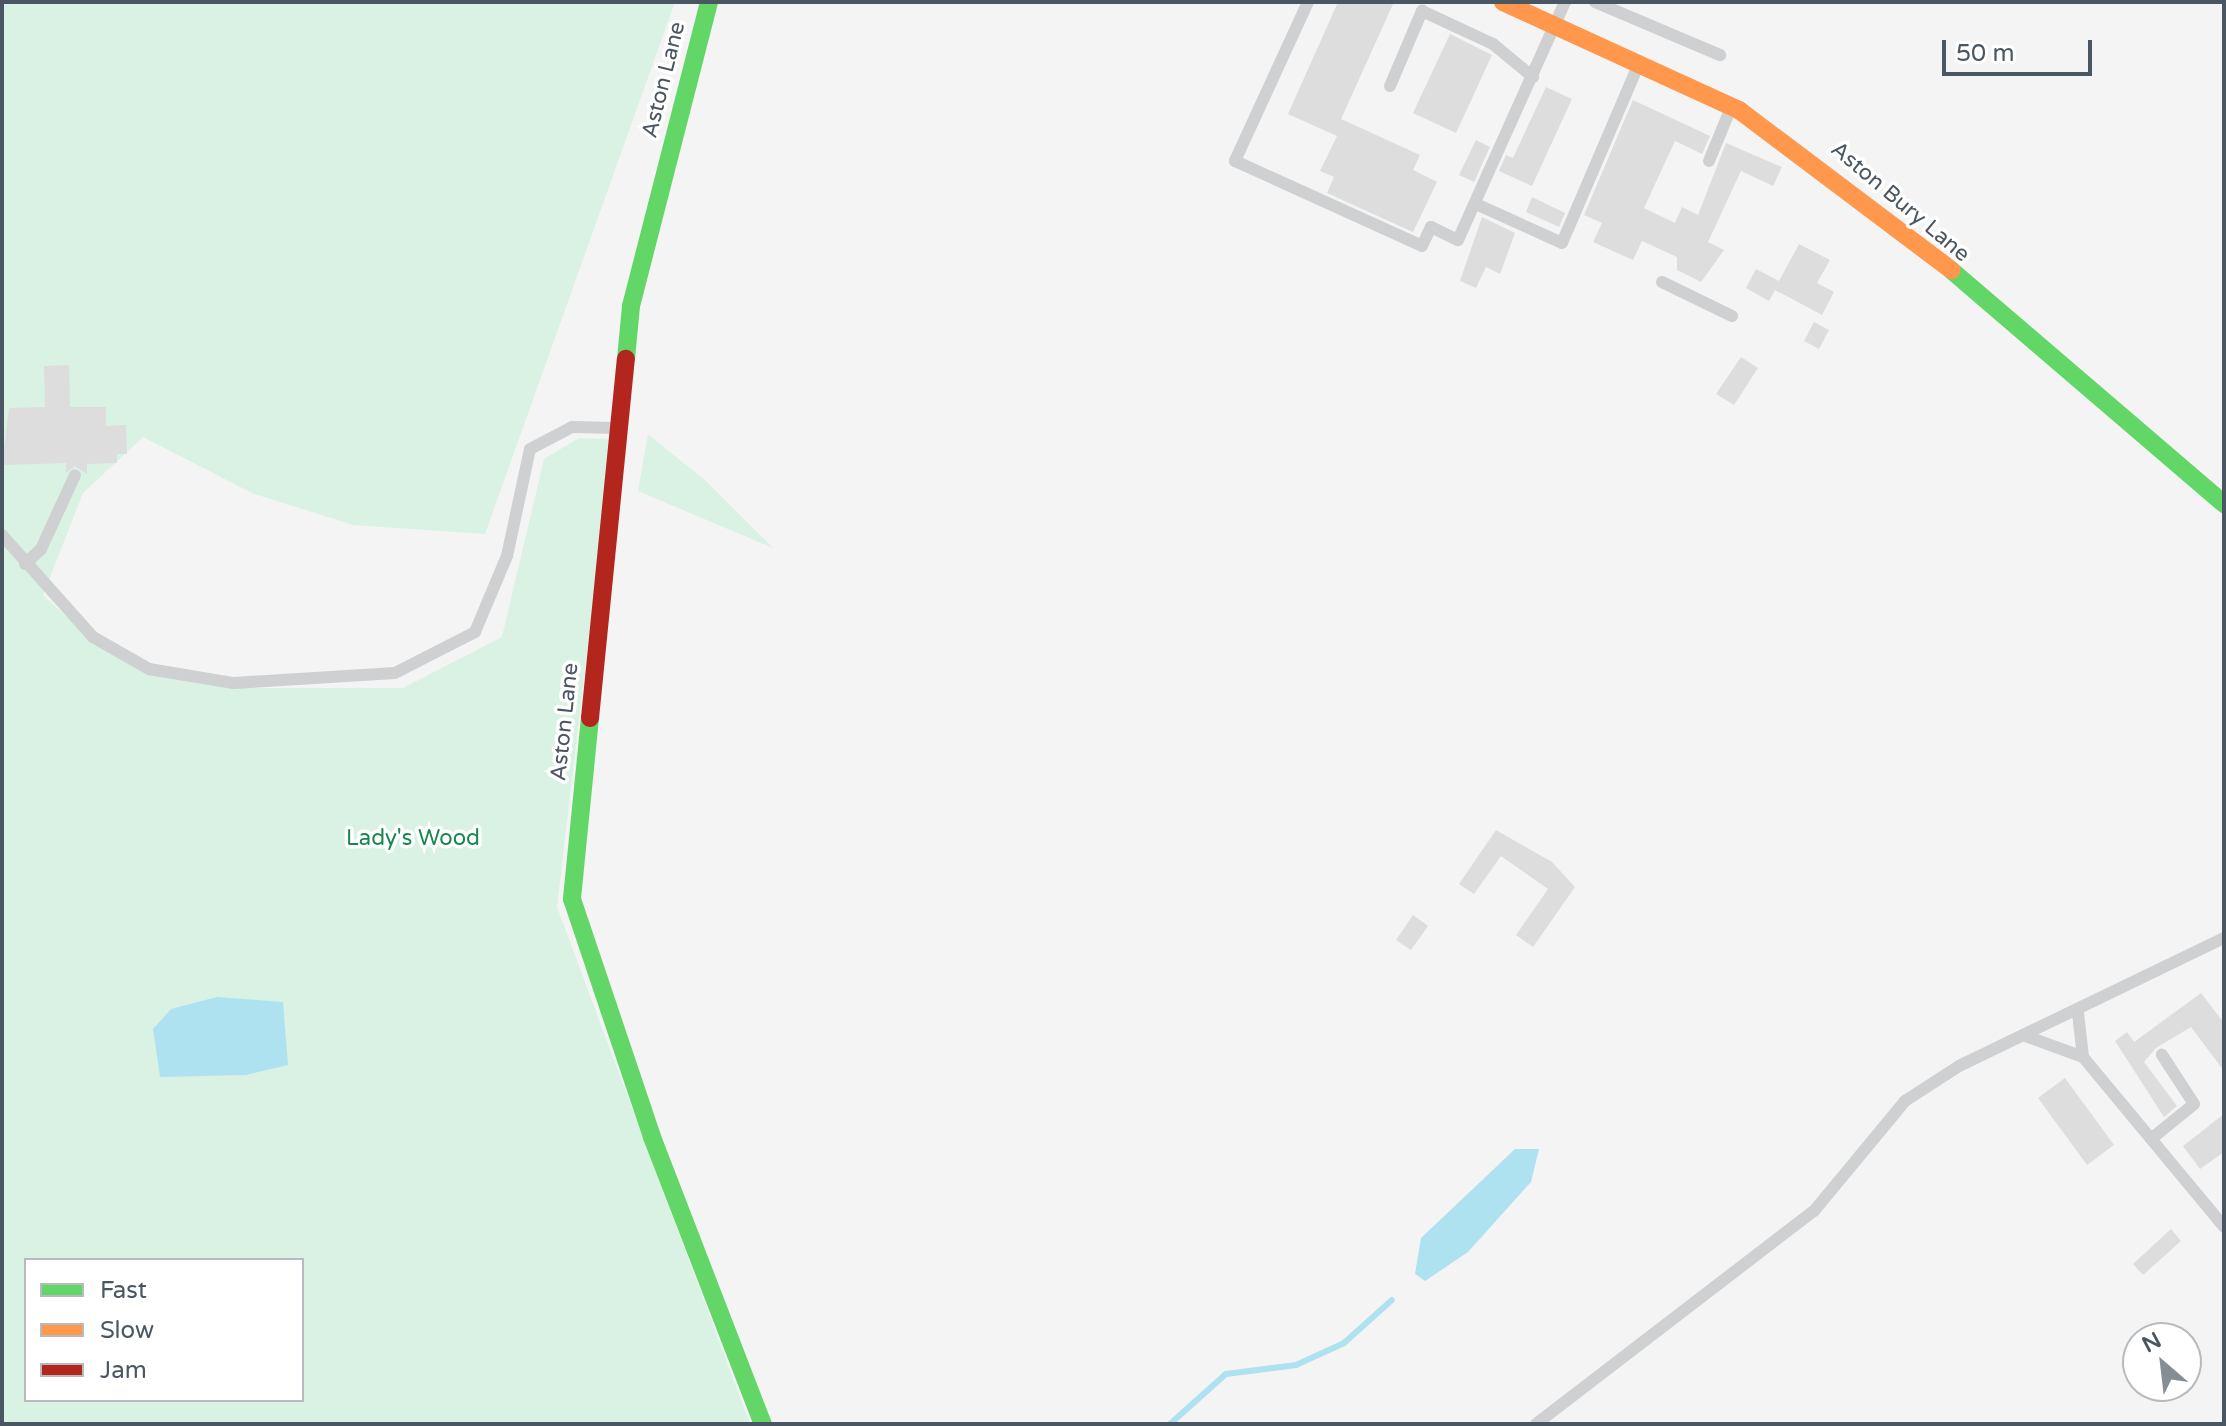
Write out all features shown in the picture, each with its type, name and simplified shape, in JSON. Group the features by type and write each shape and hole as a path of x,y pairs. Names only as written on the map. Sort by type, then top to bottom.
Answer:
{"street":[{"name":"Aston Lane","path":"709,2 631,306 572,899 652,1137 763,1424"},
{"name":"Aston Bury Lane","path":"1503,2 1731,107 1807,155 2073,368 2224,504"}],"lane":[{"path":"1308,2 1235,161 1422,246 1431,227 1458,240 1565,2"},
{"path":"1595,2 1720,55"},
{"path":"1390,86 1422,11 1493,44 1533,77"},
{"path":"1476,204 1562,243 1638,66"},
{"path":"1709,161 1731,107"},
{"path":"1662,282 1732,316"},
{"path":"2,535 93,637 149,669 234,683 395,673 475,632 507,556 530,449 572,427 619,428"},
{"path":"25,564 48,537 75,475"},
{"path":"1536,1424 1814,1211 1905,1101 2023,1035 2078,1013 2221,943"},
{"path":"2078,1013 2083,1057"},
{"path":"2023,1035 2083,1057 2224,1227"},
{"path":"2151,1139 2194,1104 2162,1055"}],"green space":[{"name":"Lady's Wood","path":"2,2 675,2 485,534 353,525 252,493 143,437 83,493 43,595 92,640 148,672 248,688 403,688 502,637 544,459 579,438 612,439 557,907 750,1424 2,1424"},
{"path":"648,434 707,482 773,548 638,491"}],"water":[{"path":"217,997 283,1002 288,1065 246,1075 160,1077 153,1029 171,1009"},
{"path":"1515,1149 1539,1149 1531,1182 1468,1252 1425,1281 1415,1274 1421,1238"}],"building":[{"path":"1338,2 1394,2 1341,119 1420,155 1413,170 1437,182 1413,232 1327,193 1334,177 1320,171 1337,136 1288,114"},
{"path":"1450,34 1492,55 1456,133 1413,113"},
{"path":"1546,87 1572,99 1532,186 1499,171 1506,155 1513,158"},
{"path":"1633,100 1710,136 1702,154 1675,141 1644,208 1675,223 1682,207 1698,215 1726,143 1782,167 1773,186 1741,171 1708,242 1724,250 1701,282 1677,270 1677,257 1642,241 1633,260 1593,242 1602,223 1584,215"},
{"path":"1476,140 1490,147 1474,182 1459,175"},
{"path":"1532,197 1565,213 1559,227 1526,212"},
{"path":"1482,217 1515,233 1500,274 1486,267 1476,288 1460,281"},
{"path":"1799,244 1830,260 1817,283 1834,292 1822,315 1775,290 1769,301 1746,288 1756,269 1779,281"},
{"path":"1814,322 1829,330 1819,349 1804,341"},
{"path":"1741,357 1758,368 1734,405 1716,394"},
{"path":"69,365 70,407 106,407 106,426 126,425 127,454 117,454 117,463 87,464 87,474 75,466 66,473 66,463 2,465 9,408 45,407 44,366"},
{"path":"1496,830 1552,862 1575,887 1533,947 1516,935 1548,889 1501,856 1474,894 1459,884"},
{"path":"1413,915 1428,926 1411,950 1396,940"},
{"path":"2201,993 2224,1023 2224,1071 2191,1027 2156,1048 2144,1062 2177,1106 2164,1117 2115,1041 2127,1032 2134,1042"},
{"path":"2065,1078 2114,1145 2087,1165 2038,1098"},
{"path":"2224,1114 2224,1152 2200,1169 2183,1146"},
{"path":"2171,1229 2181,1241 2143,1275 2133,1264"}],"waterway":[{"path":"1170,1424 1226,1374 1296,1365 1344,1343 1392,1300"}],"traffic: fast":[{"path":"626,359 631,306 709,2"},
{"path":"1951,270 2224,504"},
{"path":"590,718 572,899 652,1137 763,1424"}],"traffic: slow":[{"path":"1503,2 1739,110 1951,270"}],"traffic: jam":[{"path":"590,718 626,359"}]}
